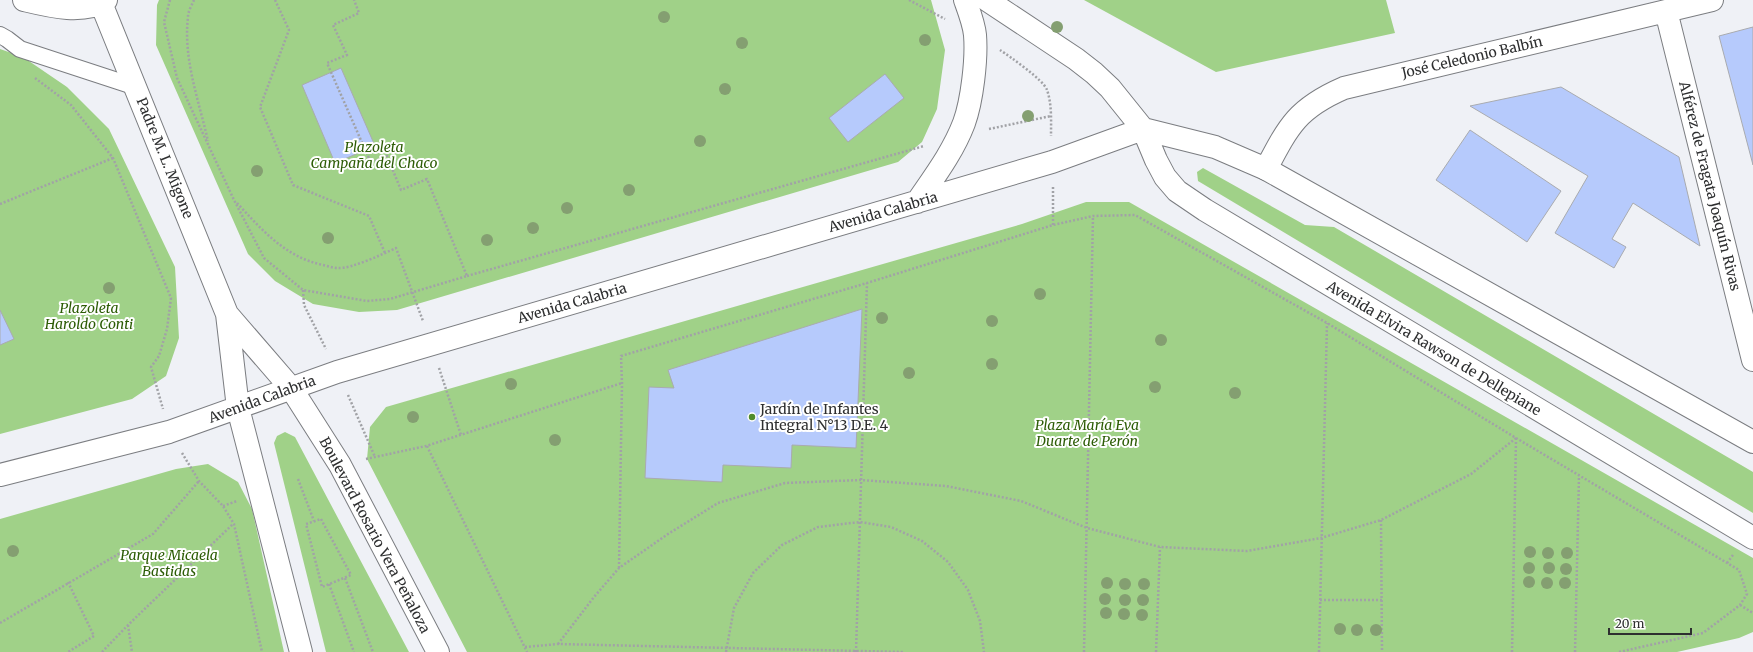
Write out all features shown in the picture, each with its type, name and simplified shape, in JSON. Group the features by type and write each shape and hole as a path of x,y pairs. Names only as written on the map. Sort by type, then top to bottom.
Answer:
{"main road":[{"path":"24,0 63,7 89,7 104,2"},
{"path":"917,202 940,168 964,122 975,53 975,34 965,0"},
{"name":"Avenida Elvira Rawson de Dellepiane","path":"987,0 1076,59 1110,88 1143,129 1165,177 1177,191 1205,210 1753,538"},
{"name":"José Celedonio Balbín","path":"1266,169 1282,139 1294,122 1307,108 1344,88 1712,0"},
{"name":"Padre M. L. Migone","path":"104,2 136,87 227,314"},
{"name":"Alférez de Fragata Joaquín Rivas","path":"1666,11 1753,360"},
{"path":"1143,129 1215,147 1266,169 1753,442"},
{"name":"Avenida Calabria","path":"0,475 169,432 337,372 1052,162 1143,129"},
{"path":"227,314 238,408 301,652"},
{"name":"Boulevard Rosario Vera Peñaloza","path":"227,314 291,388 340,465 438,652"}],"lane":[{"path":"0,36 20,48 136,87"}],"path":[{"path":"170,0 164,22 177,78 234,200 264,258 303,290 367,301 390,299 958,136 1051,116"},
{"path":"194,0 188,16 190,65 210,147"},
{"path":"275,0 288,30 260,107 293,185 369,216 385,253"},
{"path":"354,0 359,13 333,24 347,55 327,63 371,163 387,156 401,190 427,179 467,276"},
{"path":"910,0 975,34 1018,62 1047,88 1051,116 1053,225"},
{"path":"31,76 71,105 113,158 171,298 167,329 159,356 151,367 169,432 199,481 223,506 234,524 262,652"},
{"path":"0,204 113,158"},
{"path":"234,200 262,231 285,250 311,262 339,268 364,261 396,248 409,282"},
{"path":"619,568 622,383 621,356 867,283 1053,225 1093,216 1135,215 1327,323 1516,438 1740,570 1747,594 1740,605 1703,633 1619,652"},
{"path":"1084,652 1093,216"},
{"path":"856,651 867,283"},
{"path":"1319,652 1327,323"},
{"path":"340,465 426,446 622,383"},
{"path":"558,644 594,597 619,568 668,534 718,503 785,483 861,480 946,486 1021,501 1087,528 1160,547 1247,551 1321,538 1381,520 1471,474 1516,438"},
{"path":"1512,652 1516,438"},
{"path":"426,446 527,652"},
{"path":"1575,652 1580,476"},
{"path":"298,479 314,521"},
{"path":"0,623 68,582 153,534 199,481"},
{"path":"321,519 351,575 345,578 322,587 306,524 321,519"},
{"path":"1381,520 1382,652"},
{"path":"726,652 734,608 753,572 782,545 818,527 860,522 891,527 922,541 948,562 968,590 980,621 984,652"},
{"path":"102,652 128,625 234,524"},
{"path":"1156,652 1160,547"},
{"path":"345,578 374,652"},
{"path":"68,582 94,636 68,652"},
{"path":"329,584 354,652"},
{"path":"1320,600 1382,600"},
{"path":"1740,605 1753,613"},
{"path":"128,625 132,652"},
{"path":"525,646 558,644 903,652"}],"green space":[{"name":"Plazoleta Campaña del Chaco","path":"159,0 931,0 945,50 937,109 922,142 898,162 397,310 359,312 313,304 275,281 248,254 156,45 157,5"},
{"path":"1084,0 1386,0 1395,33 1216,72"},
{"name":"Plazoleta Haroldo Conti","path":"0,49 23,57 67,87 109,129 175,267 179,338 166,376 132,399 0,434"},
{"path":"1203,168 1305,225 1334,227 1753,472 1753,513 1198,181 1197,172"},
{"name":"Plaza María Eva Duarte de Perón","path":"1086,202 1129,202 1753,558 1753,632 1739,638 1677,652 467,652 367,459 370,427 386,407 1022,224"},
{"path":"285,432 295,437 409,652 326,652 274,443 277,436"},
{"name":"Parque Micaela Bastidas","path":"208,464 238,482 252,509 284,652 0,652 0,519 176,469"}],"building":[{"path":"1753,27 1753,165 1719,36"},
{"path":"341,68 375,146 335,163 302,85"},
{"path":"885,74 904,98 848,142 829,118"},
{"path":"1561,87 1679,157 1700,246 1633,203 1612,239 1626,247 1614,268 1555,233 1588,176 1470,106"},
{"path":"1470,130 1561,191 1527,242 1436,180"},
{"name":"Jardín de Infantes Integral N°13 D.E. 4","path":"862,309 856,448 792,445 791,468 723,465 722,482 645,478 649,387 674,388 668,370"},
{"path":"0,310 14,339 0,345"}],"place":[{"name":"Jardín de Infantes Integral N°13 D.E. 4","path":"752,417"}]}
